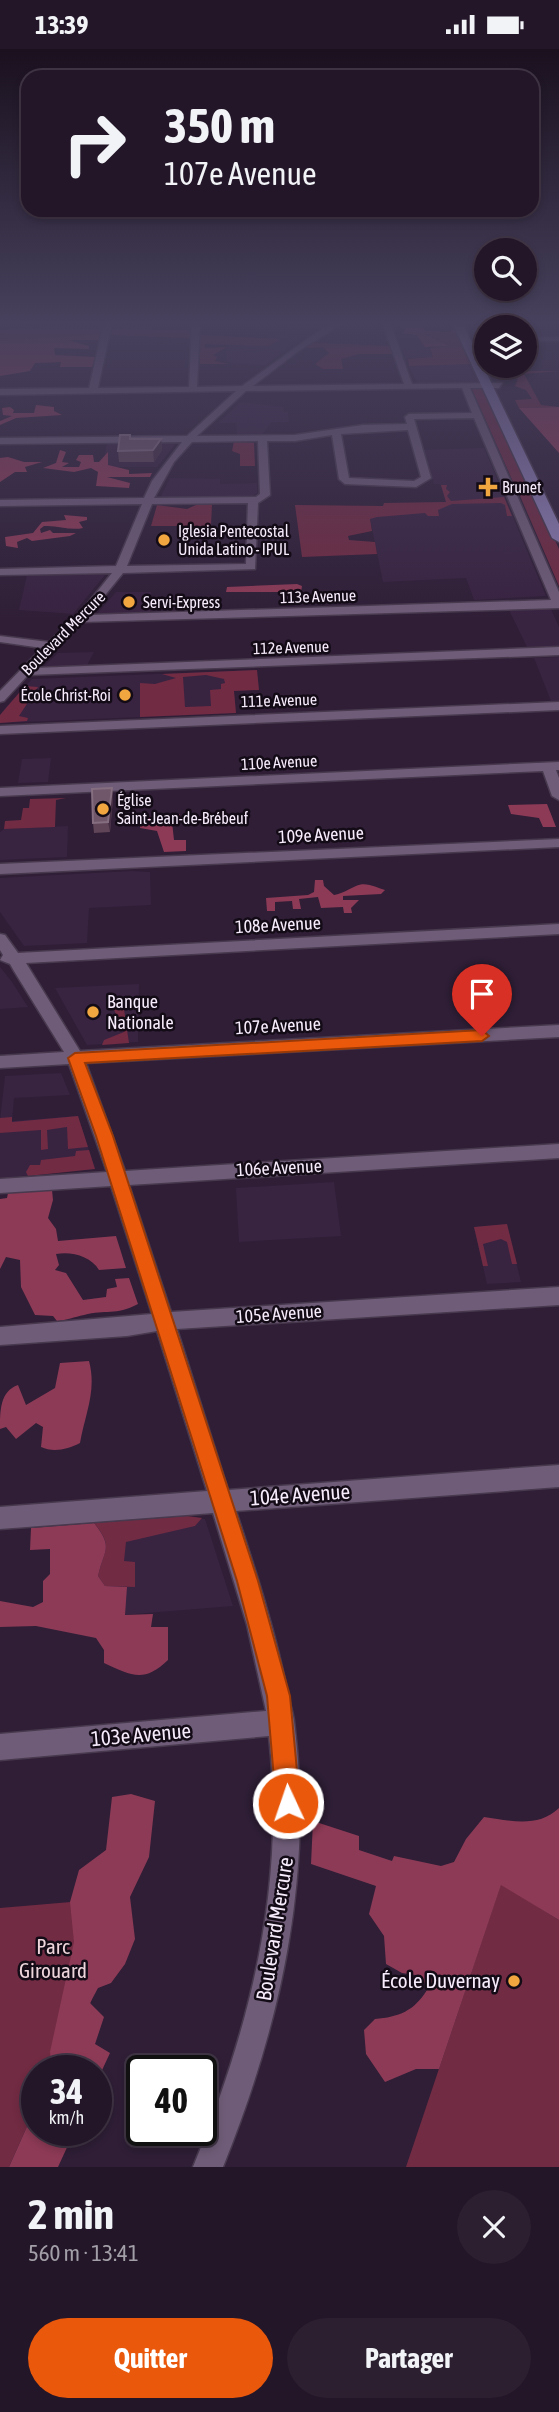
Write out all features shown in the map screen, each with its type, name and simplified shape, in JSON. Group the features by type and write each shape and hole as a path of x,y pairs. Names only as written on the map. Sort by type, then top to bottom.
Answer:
{"main road":[{"path":"508,421 559,538"},
{"path":"512,421 559,509"}],"street":[{"name":"Boulevard Mercure","path":"0,698 80,619 120,571 161,475 189,439 210,421"},
{"path":"336,432 344,479 348,482 416,484 426,478 408,421"},
{"path":"481,421 559,604"},
{"path":"0,441 262,438 410,427"},
{"path":"0,503 253,501 265,495 262,438"},
{"path":"0,572 251,567 253,501"},
{"name":"113e Avenue","path":"80,619 559,604"},
{"path":"0,639 52,646"},
{"name":"112e Avenue","path":"24,672 559,652"},
{"name":"111e Avenue","path":"0,730 559,706"},
{"path":"554,767 559,796"},
{"name":"110e Avenue","path":"0,792 554,767"},
{"name":"109e Avenue","path":"0,869 559,843"},
{"name":"108e Avenue","path":"7,959 559,929"},
{"name":"Boulevard Mercure","path":"0,939 7,959 50,1012 75,1058 118,1178 222,1501 261,1629 282,1722 288,1831 275,1959 263,2010 236,2095 208,2167"},
{"name":"107e Avenue","path":"0,1062 559,1031"},
{"name":"106e Avenue","path":"0,1186 559,1151"},
{"name":"105e Avenue","path":"0,1336 127,1327 164,1321 559,1296"},
{"name":"104e Avenue","path":"0,1518 559,1476"},
{"name":"103e Avenue","path":"0,1747 282,1722"}],"shaded area":[{"path":"220,421 289,422 272,422 262,435 237,435 236,423 218,423"},
{"path":"530,421 559,421 559,453"},
{"path":"107,442 177,442 157,467 103,467"},
{"path":"484,448 546,596 474,600 466,578 383,582 370,519 393,503 446,502 440,484 434,484 423,450"},
{"path":"60,450 66,452 62,462 69,463 62,467 79,467 81,462 76,460 79,455 93,455 94,462 99,462 108,452 108,465 129,470 129,474 152,473 150,477 107,477 130,483 129,488 96,486 98,472 91,468 74,472 43,468 56,463"},
{"path":"8,457 24,462 42,462 25,467 27,472 15,472 0,482 0,458"},
{"path":"170,478 220,479 220,484 257,483 257,493 252,497 160,498"},
{"path":"64,515 87,517 87,520 79,522 83,528 44,526 40,529 41,533 50,530 53,533 76,533 70,536 32,541 27,538 17,542 18,548 6,546 5,537 33,533 42,522 66,520"},
{"path":"27,575 105,575 73,614 19,610"},
{"path":"302,586 301,592 226,592 227,587"},
{"path":"116,592 151,592 150,613 97,614"},
{"path":"551,609 559,627 559,646 527,647 509,610"},
{"path":"94,652 87,665 43,667 58,653"},
{"path":"559,657 559,700 551,701 534,658"},
{"name":"École Christ-Roi","path":"257,670 259,690 234,691 236,713 0,723 0,715 32,679"},
{"path":"51,758 48,782 18,783 22,759"},
{"path":"547,804 556,827 543,827 539,818 511,814 508,805"},
{"path":"180,814 180,821 172,822 174,840 186,840 186,851 164,852 157,831 140,828 141,818"},
{"path":"68,826 67,857 0,860 0,832 4,829"},
{"path":"150,872 151,905 89,908 87,943 24,946 0,912 0,878"},
{"path":"315,880 323,880 324,886 334,895 364,884 385,890 381,894 343,896 343,900 359,900 351,908 352,913 344,913 343,907 321,908 318,897 299,899 301,909 293,909 292,901 275,902 275,911 267,911 266,898 308,895 314,892"},
{"path":"0,967 12,982 28,1007 0,1009"},
{"path":"139,984 138,1042 87,1045 55,988"},
{"path":"61,1073 70,1095 14,1098 12,1121 78,1116 95,1169 0,1178 0,1120 5,1076"},
{"path":"334,1182 341,1236 239,1242 236,1188"},
{"path":"52,1190 53,1200 48,1218 56,1229 58,1241 116,1236 126,1268 99,1270 86,1258 62,1253 56,1254 59,1265 55,1270 66,1273 83,1300 106,1297 107,1289 117,1287 115,1279 129,1278 138,1304 123,1310 92,1313 57,1321 53,1316 35,1315 21,1287 20,1260 6,1257 0,1269 0,1199 7,1198 8,1193"},
{"path":"507,1224 521,1282 487,1284 474,1227"},
{"path":"89,1361 91,1392 80,1443 61,1449 41,1447 43,1427 36,1423 16,1439 6,1427 0,1429 2,1403 12,1388 18,1385 26,1405 55,1388 60,1363"},
{"path":"187,1516 205,1519 233,1606 86,1618 94,1523"},
{"path":"94,1523 106,1544 98,1576 105,1586 127,1587 125,1615 153,1614 151,1627 168,1627 168,1660 152,1672 130,1674 104,1663 104,1650 96,1638 36,1626 0,1627 0,1601 33,1607 43,1602 43,1581 50,1574 50,1549 30,1550 31,1528"},
{"path":"131,1794 155,1801 149,1857 130,1897 135,1939 125,1964 111,1983 98,1988 90,2003 104,2017 95,2044 110,2053 50,2055 74,1942 70,1902 79,1870 106,1850 112,1797"},
{"path":"559,1808 559,1920 501,1885 439,2069 416,2069 385,2082 366,2054 364,2030 375,2019 391,2017 411,2008 427,1990 422,1976 402,1973 386,1964 384,1936 369,1914 376,1886 311,1864 313,1821 359,1836 359,1850 392,1861 394,1856 441,1866 454,1862 466,1839 484,1817 533,1821"},
{"path":"21,2140 21,2146 68,2146 58,2167 9,2167"}],"green space":[{"path":"486,421 500,421 559,549 559,586 517,489 519,488 514,484"},
{"path":"234,441 254,443 255,466 240,466 240,454 232,451"},
{"path":"441,485 447,485 446,489 450,492 447,496 451,501 504,497 512,516 507,516 505,505 501,503 452,504 438,510 439,516 428,516 425,513 377,517 370,519 372,531 348,536 349,540 375,542 377,554 302,557 295,505 383,506 384,503 446,502"},
{"path":"198,504 212,504 211,526 151,526 157,505 187,509"},
{"path":"257,670 259,690 234,691 236,713 140,717 140,683 155,684 176,678 162,674","holes":["206,675 224,679 225,683 221,684 221,689 210,690 211,706 185,707 183,677"]},
{"path":"25,686 38,687 19,716 28,718 27,721 0,723 0,715"},
{"path":"66,798 56,800 55,827 4,829 5,821 21,820 23,808 29,808 30,799"},
{"path":"110,1001 124,1009 129,1043 102,1045 104,1040 124,1032"},
{"path":"78,1116 88,1147 68,1149 67,1127 47,1130 48,1149 41,1150 41,1130 0,1133 0,1118 12,1117 12,1122"},
{"path":"89,1150 95,1169 28,1176 26,1172 30,1165 40,1165 41,1160 75,1156 76,1151"},
{"path":"507,1224 517,1264 512,1264 507,1242 501,1239 483,1244 488,1266 483,1266 474,1227"},
{"path":"187,1516 202,1518 195,1526 126,1542 124,1561 135,1562 135,1587 105,1586 98,1576 106,1543 94,1523"},
{"name":"École Duvernay","path":"501,1884 559,1920 559,2167 406,2167"},
{"name":"Parc Girouard","path":"130,1897 90,2004 64,2055 21,2055 21,2140 9,2167 0,2167 0,1908"}],"building":[{"path":"120,435 130,435 130,439 161,439 153,450 118,451"},
{"path":"112,788 108,822 93,823 92,789"}],"place":[{"name":"Brunet","path":"488,487"},
{"name":"Iglesia Pentecostal Unida Latino - IPUL","path":"164,540"},
{"name":"Servi-Express","path":"129,602"},
{"name":"École Christ-Roi","path":"125,695"},
{"name":"Église Saint-Jean-de-Brébeuf","path":"103,809"},
{"name":"Banque Nationale","path":"93,1012"},
{"name":"École Duvernay","path":"514,1981"}],"route":[{"path":"288,1803 279,1696 247,1581 104,1136 75,1058 482,1036"}]}
